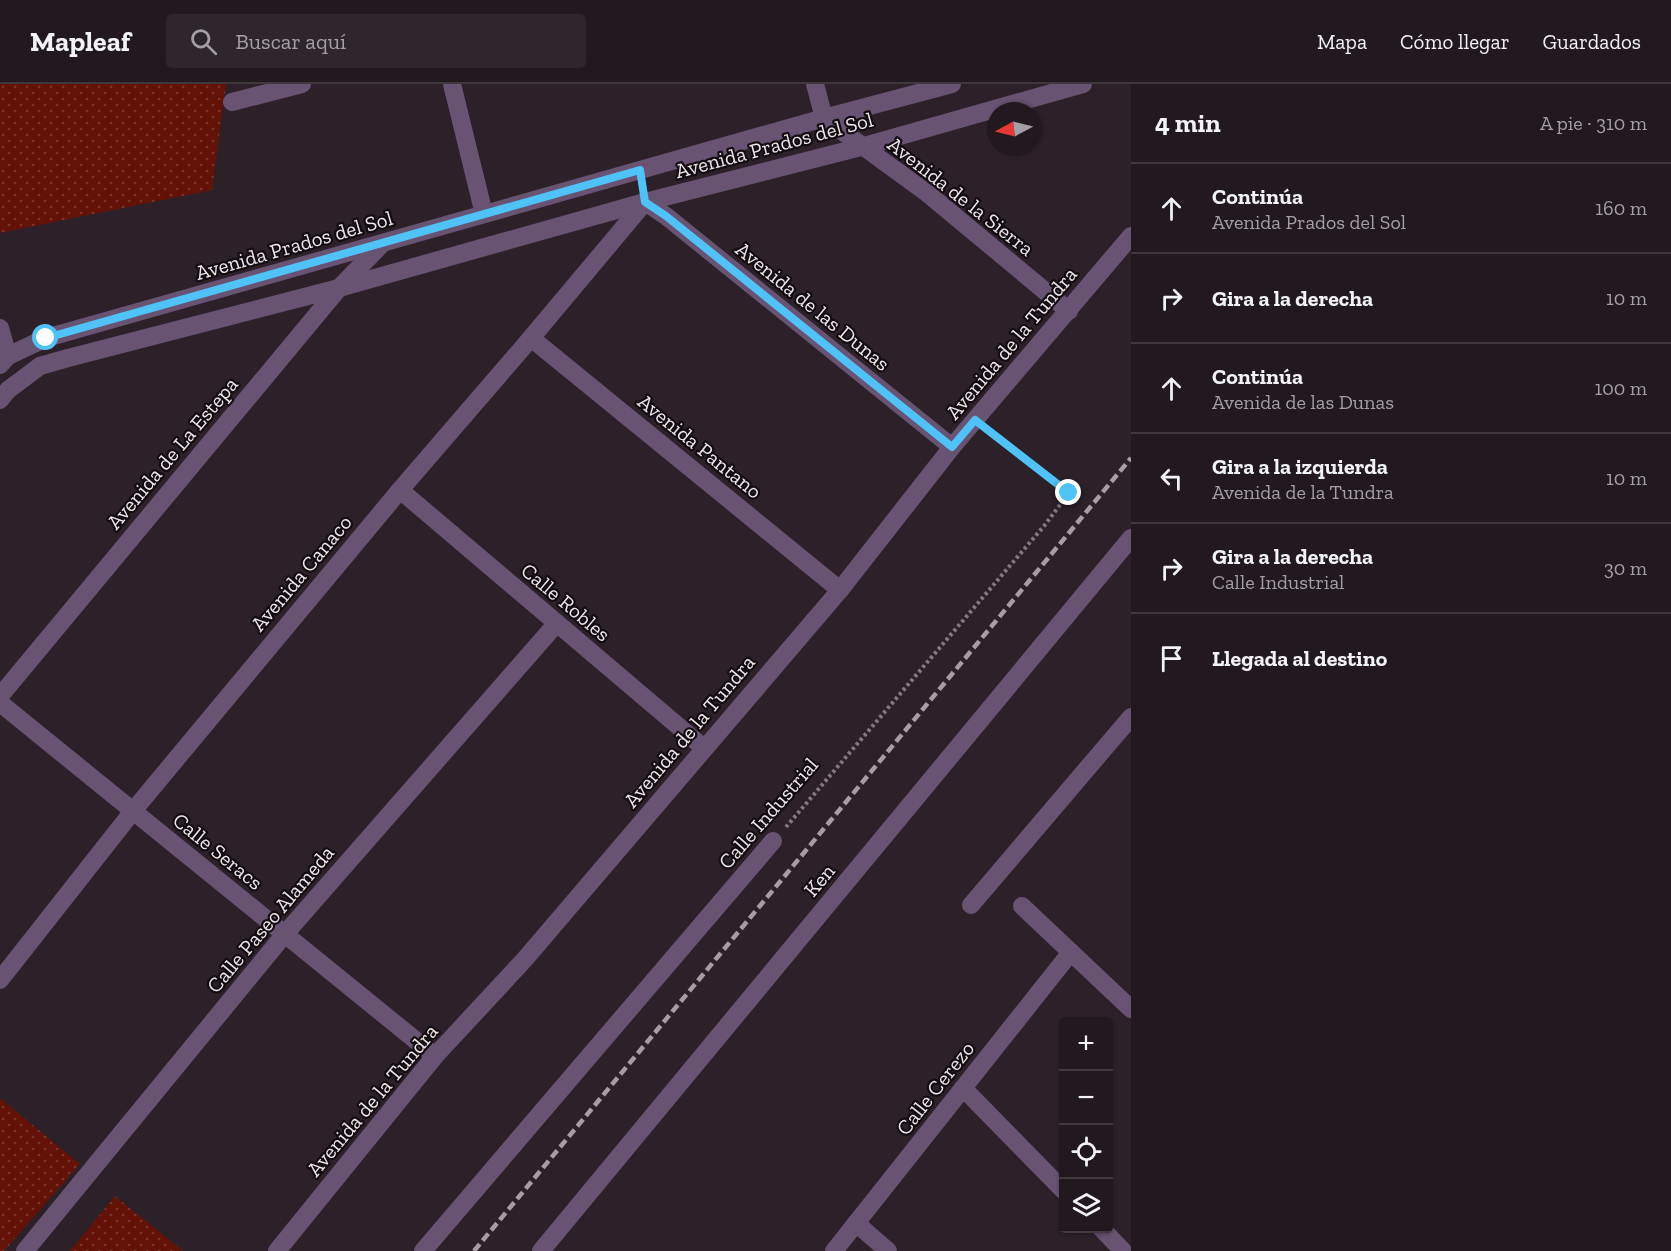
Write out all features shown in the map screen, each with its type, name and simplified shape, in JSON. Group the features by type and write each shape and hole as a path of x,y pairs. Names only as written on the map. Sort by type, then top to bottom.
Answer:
{"street":[{"path":"232,102 302,84"},
{"path":"452,84 484,214"},
{"path":"815,84 824,118"},
{"name":"Avenida Prados del Sol","path":"3,360 46,338 824,118 952,84"},
{"name":"Avenida Prados del Sol","path":"0,400 8,390 40,366 339,288 645,202 861,147 1083,84"},
{"name":"Avenida de la Sierra","path":"824,118 927,193 1069,311"},
{"path":"640,170 645,202"},
{"name":"Avenida Canaco","path":"0,980 133,811 400,490 645,202"},
{"name":"Avenida de las Dunas","path":"645,202 666,216 952,447"},
{"name":"Avenida de la Tundra","path":"277,1251 435,1056 525,959 840,590 952,447 1131,236"},
{"name":"Avenida de La Estepa","path":"0,696 339,288 382,243"},
{"path":"0,328 3,360 40,366"},
{"name":"Avenida Pantano","path":"531,338 840,590"},
{"name":"Calle Robles","path":"400,490 704,748"},
{"name":"Ken","path":"541,1251 1131,538"},
{"name":"Calle Paseo Alameda","path":"25,1251 284,935 557,623"},
{"name":"Calle Seracs","path":"0,704 435,1056"},
{"path":"971,905 1131,717"},
{"name":"Calle Industrial","path":"423,1251 774,841"},
{"path":"1022,906 1131,1009"},
{"name":"Calle Cerezo","path":"834,1251 1071,952"},
{"path":"963,1088 1059,1186"},
{"path":"856,1223 888,1251"},
{"path":"1106,1233 1123,1251"}],"path":[{"name":"Calle Industrial","path":"774,841 1044,526 1069,493 975,420"}],"shaded area":[{"path":"0,84 226,84 212,190 0,233"},
{"path":"0,1098 80,1164 4,1251 0,1251"},
{"path":"115,1196 183,1251 70,1251"}],"railway":[{"path":"474,1251 1131,458"}],"route":[{"path":"46,338 640,170 645,202 666,216 952,447 975,420 1069,493"}]}
